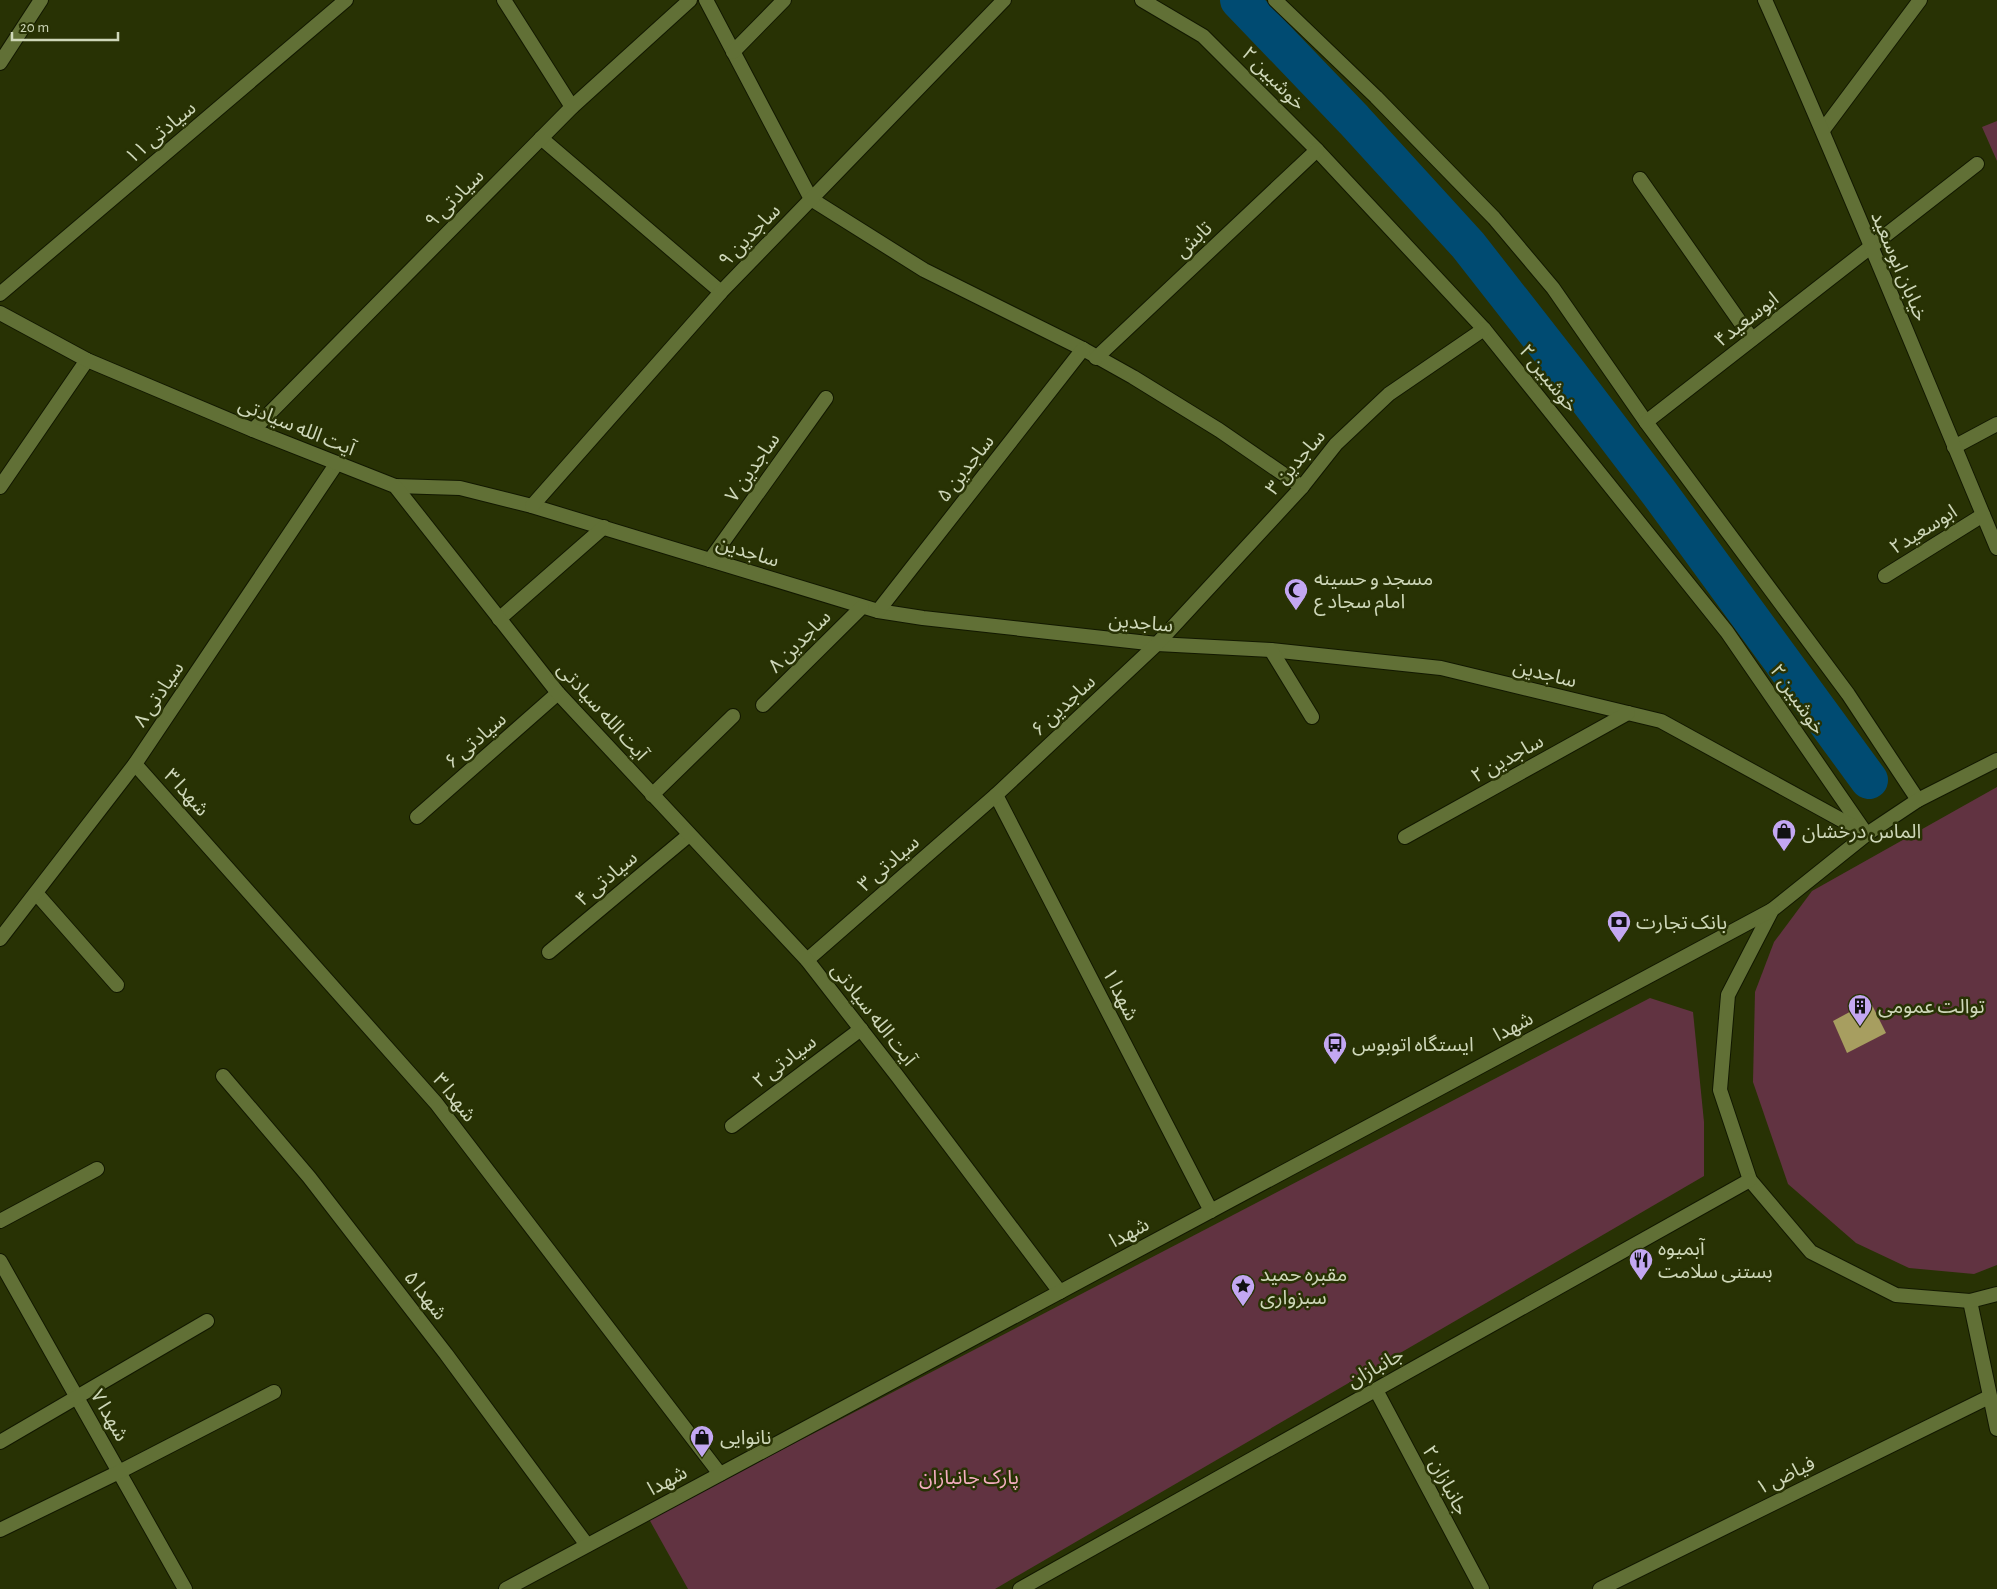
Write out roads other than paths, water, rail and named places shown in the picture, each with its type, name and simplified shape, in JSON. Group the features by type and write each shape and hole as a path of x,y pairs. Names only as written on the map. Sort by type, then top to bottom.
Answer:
{"street":[{"path":"0,63 41,0"},
{"name":"سیادتی ۱۱","path":"0,294 346,0"},
{"path":"504,0 572,107"},
{"name":"سیادتی ۹","path":"252,430 572,107 690,0"},
{"path":"706,0 811,199 924,270 1083,349 1096,358 1134,377 1211,425 1302,487"},
{"path":"734,52 784,0"},
{"name":"ساجدین ۹","path":"532,506 722,292 1004,0"},
{"name":"خوشبین ۲","path":"1142,0 1203,36 1317,150 1484,329 1727,632 1867,834"},
{"name":"خوشبین ۲","path":"1275,0 1376,97 1494,218 1553,288 1646,422 1848,694 1918,800"},
{"name":"خیابان ابوسعید","path":"1765,0 1823,130 1870,247 1997,548"},
{"path":"1823,130 1920,0"},
{"path":"541,138 722,292"},
{"name":"تابش","path":"1096,358 1317,150"},
{"name":"ابوسعید۴","path":"1646,422 1977,164"},
{"path":"1640,179 1752,339"},
{"name":"آیت الله سیادتی","path":"0,313 87,360 252,430 395,486 558,693 807,960 1060,1292"},
{"name":"ساجدین ۳","path":"1157,644 1302,487 1336,444 1389,394 1484,329"},
{"name":"ساجدین ۵","path":"878,611 1083,349"},
{"path":"0,486 87,360"},
{"name":"ساجدین ۷","path":"710,560 826,398"},
{"path":"1954,447 1997,424"},
{"name":"سیادتی ۸","path":"0,940 135,764 337,463"},
{"name":"ساجدین","path":"395,486 460,488 532,506 878,611 923,618 1157,644 1271,650 1441,668 1661,721 1867,834"},
{"name":"ابوسعید۲","path":"1885,576 1983,515"},
{"path":"499,619 604,527"},
{"name":"ساجدین ۸","path":"763,705 862,607"},
{"name":"ساجدین ۶","path":"996,795 1157,644"},
{"path":"1271,650 1312,717"},
{"name":"سیادتی ۶","path":"417,817 558,693"},
{"name":"ساجدین ۲","path":"1405,837 1628,713"},
{"path":"652,795 733,716"},
{"path":"1997,760 1918,800 1867,834 1772,910 1728,995 1720,1090 1750,1180 1811,1252 1896,1295 1970,1301 1997,1294"},
{"name":"شهدا ۳","path":"135,764 436,1103 720,1474"},
{"name":"سیادتی ۳","path":"807,960 996,795"},
{"name":"شهدا ۱","path":"996,795 1211,1211"},
{"name":"سیادتی ۴","path":"549,952 689,834"},
{"path":"36,893 117,985"},
{"name":"شهدا","path":"506,1589 1772,910"},
{"name":"سیادتی ۲","path":"732,1126 861,1029"},
{"name":"شهدا ۵","path":"223,1076 321,1193 446,1354 587,1546"},
{"path":"0,1221 97,1169"},
{"name":"جانبازان","path":"1020,1589 1750,1180"},
{"name":"شهدا ۷","path":"0,1261 185,1589"},
{"path":"1970,1301 1997,1429"},
{"path":"0,1442 207,1321"},
{"name":"جانبازان ۲","path":"1376,1390 1482,1589"},
{"path":"0,1530 119,1472 274,1392"},
{"name":"فیاض ۱","path":"1600,1589 1989,1397"}],"waterway":[{"path":"1239,0 1354,120 1468,245 1660,494 1869,780"}],"place":[{"name":"مسجد و حسینه امام سجاد ع","path":"1296,611"},
{"name":"الماس درخشان","path":"1784,852"},
{"name":"بانک تجارت","path":"1619,943"},
{"name":"توالت عمومی","path":"1860,1027"},
{"name":"ایستگاه اتوبوس","path":"1335,1065"},
{"name":"آبمیوه بستنی سلامت","path":"1641,1281"},
{"name":"مقبره حمید سبزواری","path":"1243,1307"},
{"name":"نانوایی","path":"702,1458"}],"park label":[{"name":"پارک جانبازان","path":"969,1477"}]}
